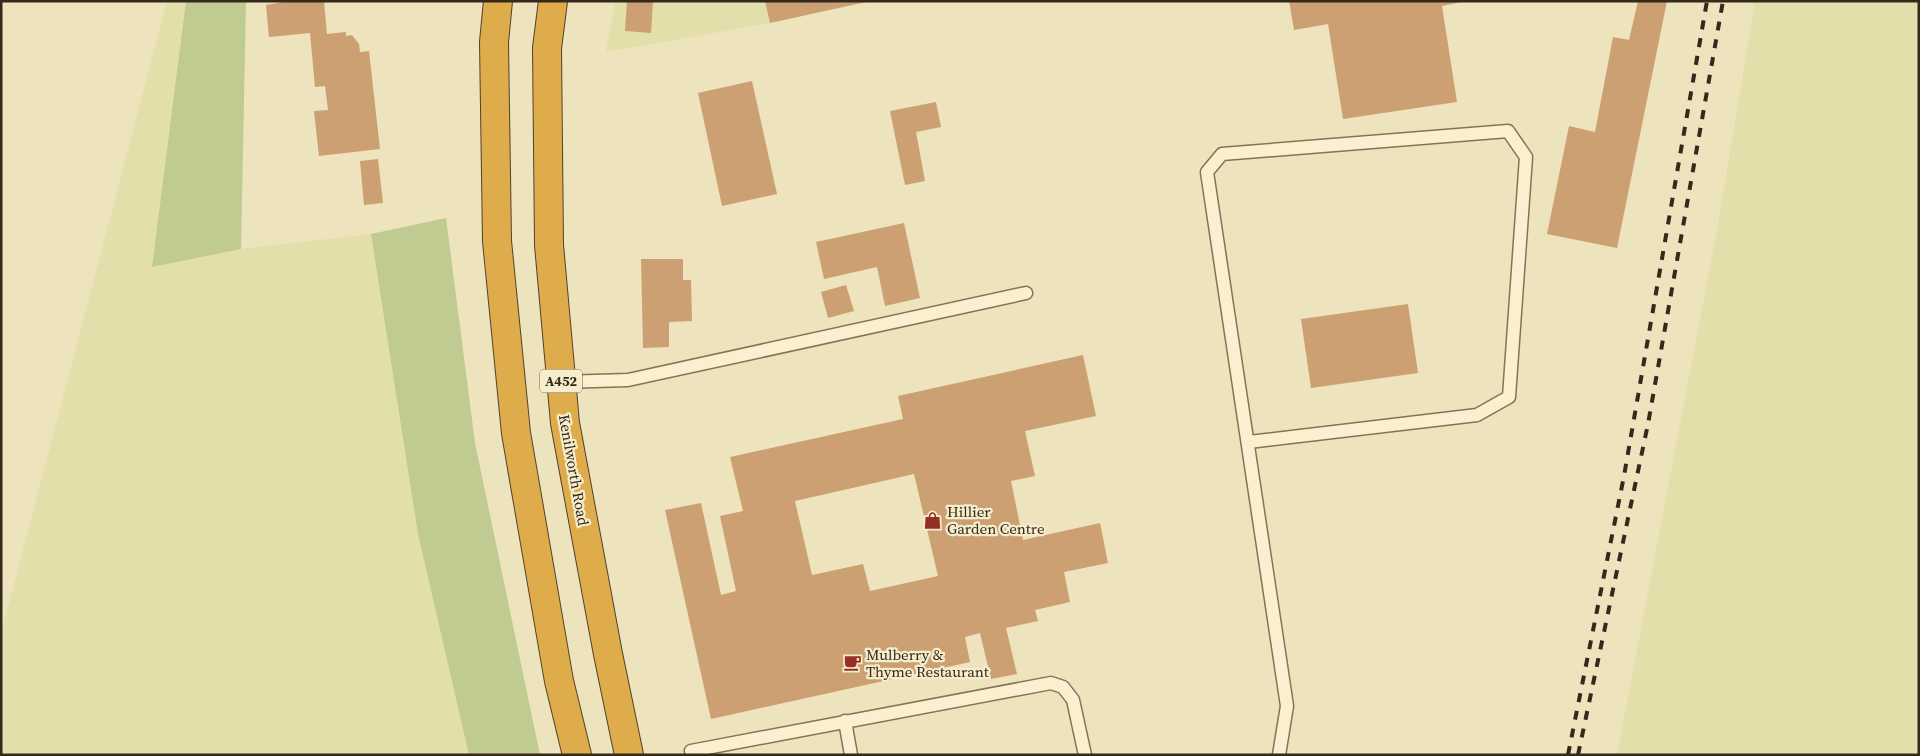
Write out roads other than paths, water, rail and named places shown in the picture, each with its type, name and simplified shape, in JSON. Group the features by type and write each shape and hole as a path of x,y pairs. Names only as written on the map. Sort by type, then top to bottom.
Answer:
{"highway":[{"path":"498,1 494,42 497,241 515,423 559,681 577,755"},
{"name":"Kenilworth Road","path":"553,1 547,48 549,244 565,423 608,654 629,755"}],"lane":[{"path":"1248,442 1477,415 1509,396 1526,157 1508,130 1222,154 1207,172 1287,706 1279,755"},
{"path":"561,382 628,380 1026,293"},
{"path":"691,751 1051,683 1063,687 1073,700 1085,755"},
{"path":"845,722 851,755"}],"railway":[{"path":"1568,755 1624,476 1707,1"},
{"path":"1578,755 1648,424 1723,1"}],"place":[{"name":"Hillier Garden Centre","path":"933,520"},
{"name":"Mulberry & Thyme Restaurant","path":"852,663"}]}
